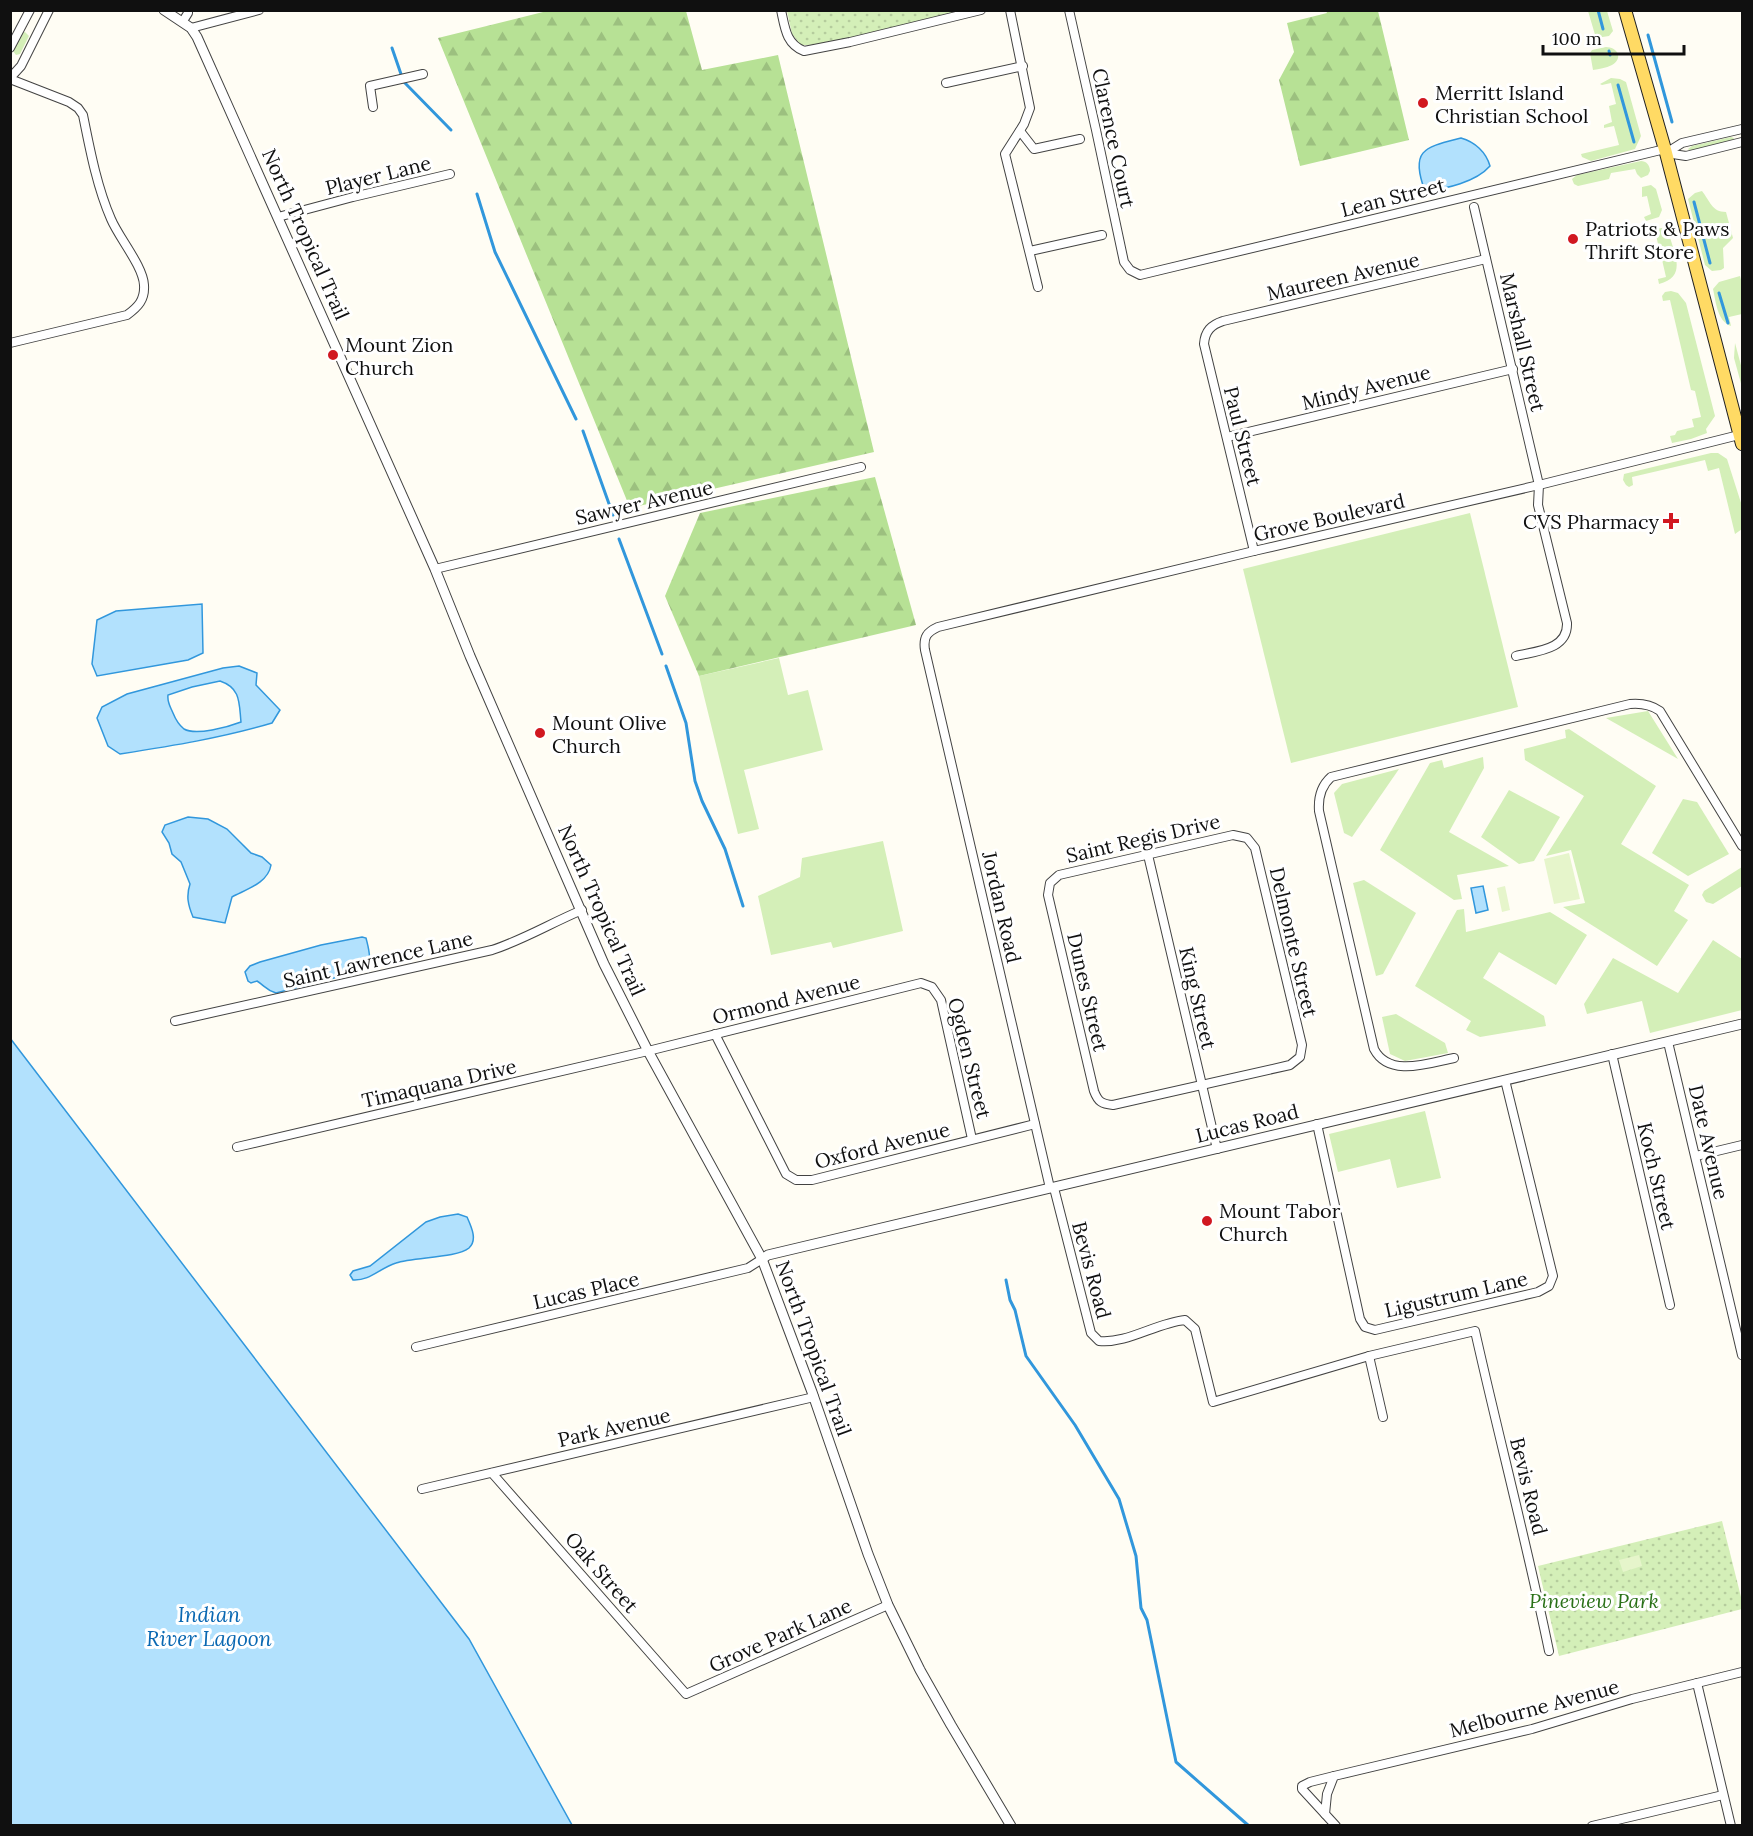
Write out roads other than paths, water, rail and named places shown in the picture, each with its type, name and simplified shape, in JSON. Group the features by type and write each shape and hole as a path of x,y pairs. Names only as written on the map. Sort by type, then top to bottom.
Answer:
{"main road":[{"path":"1625,10 1665,151 1741,439"}],"street":[{"path":"10,343 127,315 141,303 144,295 143,276 111,219 83,116 78,108 69,102 10,78 21,66 49,10"},
{"name":"North Tropical Trail","path":"164,10 183,21 197,37 435,569 470,656 604,964 648,1052 762,1259 888,1605 920,1670 1011,1826"},
{"path":"183,21 188,10"},
{"path":"191,28 259,10"},
{"path":"781,10 787,37 797,48 804,51 813,51 981,10"},
{"path":"1010,10 1030,108 1020,131 1005,154 1038,287"},
{"name":"Clarence Court","path":"1069,10 1124,262 1130,270"},
{"path":"10,48 29,13 42,24"},
{"path":"946,83 1023,66"},
{"path":"373,107 370,86 423,74"},
{"path":"1665,151 1682,143 1743,129"},
{"path":"1020,131 1034,149 1080,139"},
{"path":"1665,151 1686,156 1743,142"},
{"name":"Lean Street","path":"1130,270 1140,275 1665,151"},
{"name":"Player Lane","path":"278,218 450,174"},
{"name":"Marshall Street","path":"1474,207 1539,485 1538,505 1568,630 1562,642 1556,646 1516,656"},
{"path":"1030,251 1102,235"},
{"name":"Maureen Avenue","path":"1208,329 1223,321 1486,259"},
{"name":"Paul Street","path":"1208,329 1204,336 1204,344 1254,551"},
{"name":"Mindy Avenue","path":"1227,437 1513,369"},
{"name":"Grove Boulevard","path":"927,634 938,627 1254,551 1741,439"},
{"name":"Sawyer Avenue","path":"435,569 861,467"},
{"name":"Jordan Road","path":"927,634 924,639 925,650 1035,1124 1052,1188"},
{"path":"1454,1058 1414,1066 1397,1066 1386,1063 1378,1057 1374,1049 1319,811 1322,789 1331,777 1641,703 1660,711 1743,846"},
{"name":"Saint Regis Drive","path":"1050,883 1059,875 1233,835 1247,838"},
{"name":"Delmonte Street","path":"1202,1086 1290,1065 1300,1057 1302,1045 1256,848 1247,838"},
{"name":"King Street","path":"1148,855 1217,1149"},
{"name":"Dunes Street","path":"1050,883 1048,895 1097,1100 1113,1105 1202,1086"},
{"name":"Saint Lawrence Lane","path":"175,1022 492,950 512,944 582,910"},
{"name":"Ormond Avenue","path":"648,1052 910,984 921,983 932,987"},
{"name":"Ogden Street","path":"932,987 941,1000 972,1139"},
{"name":"Lucas Road","path":"762,1259 768,1255 1743,1024"},
{"name":"Oxford Avenue","path":"715,1034 786,1174 796,1180 812,1180 1035,1124"},
{"name":"Date Avenue","path":"1668,1042 1743,1355"},
{"name":"Timaquana Drive","path":"237,1147 648,1052"},
{"name":"Koch Street","path":"1612,1054 1670,1305"},
{"name":"Ligustrum Lane","path":"1317,1124 1360,1319 1365,1327 1375,1330 1538,1293 1549,1286 1554,1276 1505,1080"},
{"path":"1696,1156 1743,1144"},
{"name":"Bevis Road","path":"1052,1188 1091,1333 1099,1341 1111,1342 1170,1322 1185,1320 1195,1329 1213,1402 1369,1356 1475,1331 1527,1547 1549,1651"},
{"name":"Lucas Place","path":"416,1347 748,1268 762,1259"},
{"path":"1369,1356 1383,1417"},
{"name":"Park Avenue","path":"422,1489 814,1397"},
{"name":"Oak Street","path":"492,1473 686,1694"},
{"name":"Grove Park Lane","path":"686,1694 888,1605"},
{"name":"Melbourne Avenue","path":"1325,1814 1302,1789 1302,1786 1334,1776 1532,1729 1632,1699 1743,1672"},
{"path":"1697,1683 1731,1826"},
{"path":"1334,1776 1327,1794 1325,1814 1336,1826"},
{"path":"1592,1826 1723,1795"}],"water":[{"path":"1461,138 1479,148 1486,156 1490,166 1469,180 1425,191 1419,166 1424,152 1438,144"},
{"path":"202,604 203,653 188,660 97,676 92,664 97,620 116,611"},
{"path":"239,666 257,673 256,685 280,710 272,723 177,745 120,754 108,746 97,718 102,707 127,694 223,668","holes":["220,681 227,684 238,697 241,722 196,732 184,729 176,719 168,695"]},
{"path":"188,817 208,819 227,829 251,853 262,857 271,865 261,881 232,897 225,923 193,917 188,900 190,884 181,862 172,854 169,843 162,832 165,825"},
{"path":"1483,886 1488,910 1476,913 1471,888"},
{"path":"366,938 369,960 365,967 353,973 276,993 257,981 251,983 248,981 245,972 250,966 260,962 321,945"},
{"name":"Indian River Lagoon","path":"10,1038 469,1639 572,1825 11,1825"},
{"path":"458,1214 467,1217 472,1229 473,1241 469,1248 455,1254 396,1263 359,1280 353,1280 350,1275 353,1271 370,1266 426,1222"}],"waterway":[{"path":"1598,10 1603,29"},
{"path":"1648,35 1672,122"},
{"path":"392,48 402,77"},
{"path":"1609,51 1610,55"},
{"path":"404,82 451,130"},
{"path":"1618,85 1634,142"},
{"path":"477,194 495,252 576,419"},
{"path":"1694,202 1710,263"},
{"path":"1719,293 1728,323"},
{"path":"583,431 613,515"},
{"path":"619,539 662,654"},
{"path":"666,666 686,723 695,781 725,849 743,906"},
{"path":"1006,1280 1026,1356 1075,1425 1119,1499 1136,1556 1141,1608 1147,1620 1176,1762 1249,1826"}],"place":[{"name":"Merritt Island Christian School","path":"1423,103"},
{"name":"Patriots & Paws Thrift Store","path":"1573,239"},
{"name":"Mount Zion Church","path":"333,355"},
{"name":"CVS Pharmacy","path":"1671,521"},
{"name":"Mount Olive Church","path":"540,733"},
{"name":"Mount Tabor Church","path":"1207,1221"}],"park label":[{"name":"Pineview Park","path":"1594,1600"}]}
